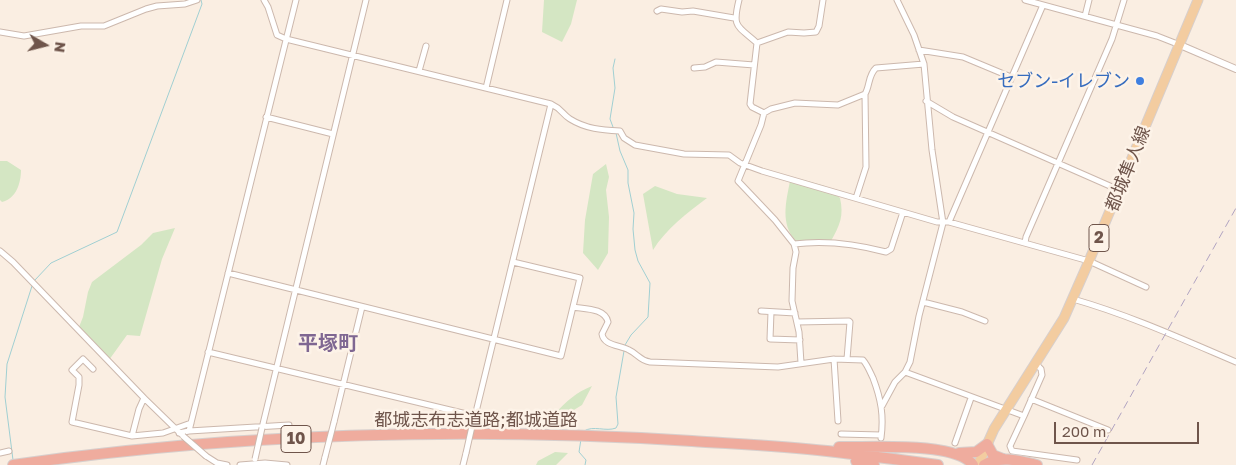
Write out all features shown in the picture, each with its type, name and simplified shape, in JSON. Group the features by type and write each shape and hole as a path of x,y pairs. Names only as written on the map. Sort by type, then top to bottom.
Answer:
{"highway":[{"name":"都城志布志道路;都城道路","path":"13,465 178,446 267,440 430,434 628,437 751,445 938,465"},
{"path":"950,453 970,454 987,444 993,455 1003,459 1037,465"},
{"name":"10","path":"751,445 918,448 950,453 968,460 973,465"},
{"name":"10","path":"795,449 807,454 874,465"},
{"path":"984,465 1003,459"}],"main road":[{"name":"都城隼人線","path":"978,465 994,429 1054,336 1073,299 1198,0"}],"street":[{"path":"0,32 24,36 81,26 104,26 156,6 185,4 197,0"},
{"path":"264,0 277,35 286,39 551,104 559,108 569,118 587,127 603,131 620,130 624,138 635,145 684,154 729,156 744,164 903,212 1089,261 1146,287"},
{"path":"189,431 296,0"},
{"path":"254,463 366,0"},
{"path":"486,88 507,0"},
{"path":"739,0 734,18 736,24 756,43"},
{"path":"756,43 788,32 816,32 819,26 823,0"},
{"path":"898,0 920,50 924,64 926,101 946,223"},
{"path":"1025,0 1157,36 1236,69"},
{"path":"1085,16 1089,0"},
{"path":"1025,243 1118,24 1124,0"},
{"path":"882,406 895,382 905,372 910,362 922,302 946,223 1043,5"},
{"path":"658,11 661,9 682,12 694,11 734,18"},
{"path":"756,43 750,104 752,108 764,113"},
{"path":"419,71 426,46"},
{"path":"920,50 963,57 1011,77"},
{"path":"694,68 705,68 716,62 754,65"},
{"path":"856,198 866,167 865,94 872,72 876,68 924,64"},
{"path":"801,363 800,340 792,300 793,268 796,252 794,244 775,220 738,181 764,113 770,109 795,102 838,105 865,94"},
{"path":"926,101 954,118 1119,190"},
{"path":"463,465 551,104"},
{"path":"266,117 333,134"},
{"path":"794,244 830,242 888,252 892,249 896,239 903,212"},
{"path":"0,251 13,262 179,432 216,464 227,465"},
{"path":"228,273 561,356 580,278 513,262"},
{"path":"1073,299 1149,325 1236,362"},
{"path":"922,302 962,312 985,321"},
{"path":"322,465 362,307"},
{"path":"573,307 604,314 608,322 602,334 603,339 608,343 631,351 643,361 778,367 834,359 863,360 882,406 883,422 881,437 841,434"},
{"path":"761,312 795,313"},
{"path":"771,312 770,339 800,340"},
{"path":"797,322 849,321 847,359"},
{"path":"208,352 475,416"},
{"path":"93,369 83,359 72,370 79,377 80,385 72,422 132,436 289,425"},
{"path":"834,359 838,421"},
{"path":"1036,364 1041,369 1042,375 1010,449 1012,451 1077,460"},
{"path":"905,372 1024,416"},
{"path":"132,436 144,398"},
{"path":"956,443 971,398"},
{"path":"1031,400 1108,430"},
{"path":"179,432 191,423"},
{"path":"0,453 8,451"},
{"path":"240,465 254,463 287,465"}],"green space":[{"path":"544,0 577,0 571,24 562,42 542,32"},
{"path":"0,161 7,161 21,170 17,190 11,198 2,202 0,200"},
{"path":"606,164 609,177 606,190 609,217 608,253 598,270 583,253 585,220 593,174"},
{"path":"800,179 825,186 840,198 842,210 840,220 831,241 796,241 791,234 786,220 787,197 790,181"},
{"path":"655,186 677,194 707,198 671,228 653,250 643,194"},
{"path":"175,228 162,259 140,336 127,335 109,360 79,327 92,282 141,245 153,233"},
{"path":"592,386 582,405 564,416 555,414 572,397"},
{"path":"555,452 568,453 556,465 536,465 538,461"}],"waterway":[{"path":"35,280 51,263 117,232 202,4 201,0"},
{"path":"613,127 610,119 615,88 613,68 615,59"},
{"path":"616,133 620,151 628,170 628,183 634,213 635,250 638,261 650,283 648,317 631,335 625,345"},
{"path":"13,460 5,397 7,364 32,286"},
{"path":"584,431 588,429 616,428 618,424 616,397 624,351"},
{"path":"581,439 579,452 586,460 585,465"}],"railway":[{"path":"1092,465 1236,208"}],"place":[{"name":"セブン-イレブン","path":"1140,81"}],"district":[{"name":"平塚町","path":"328,344"}]}
